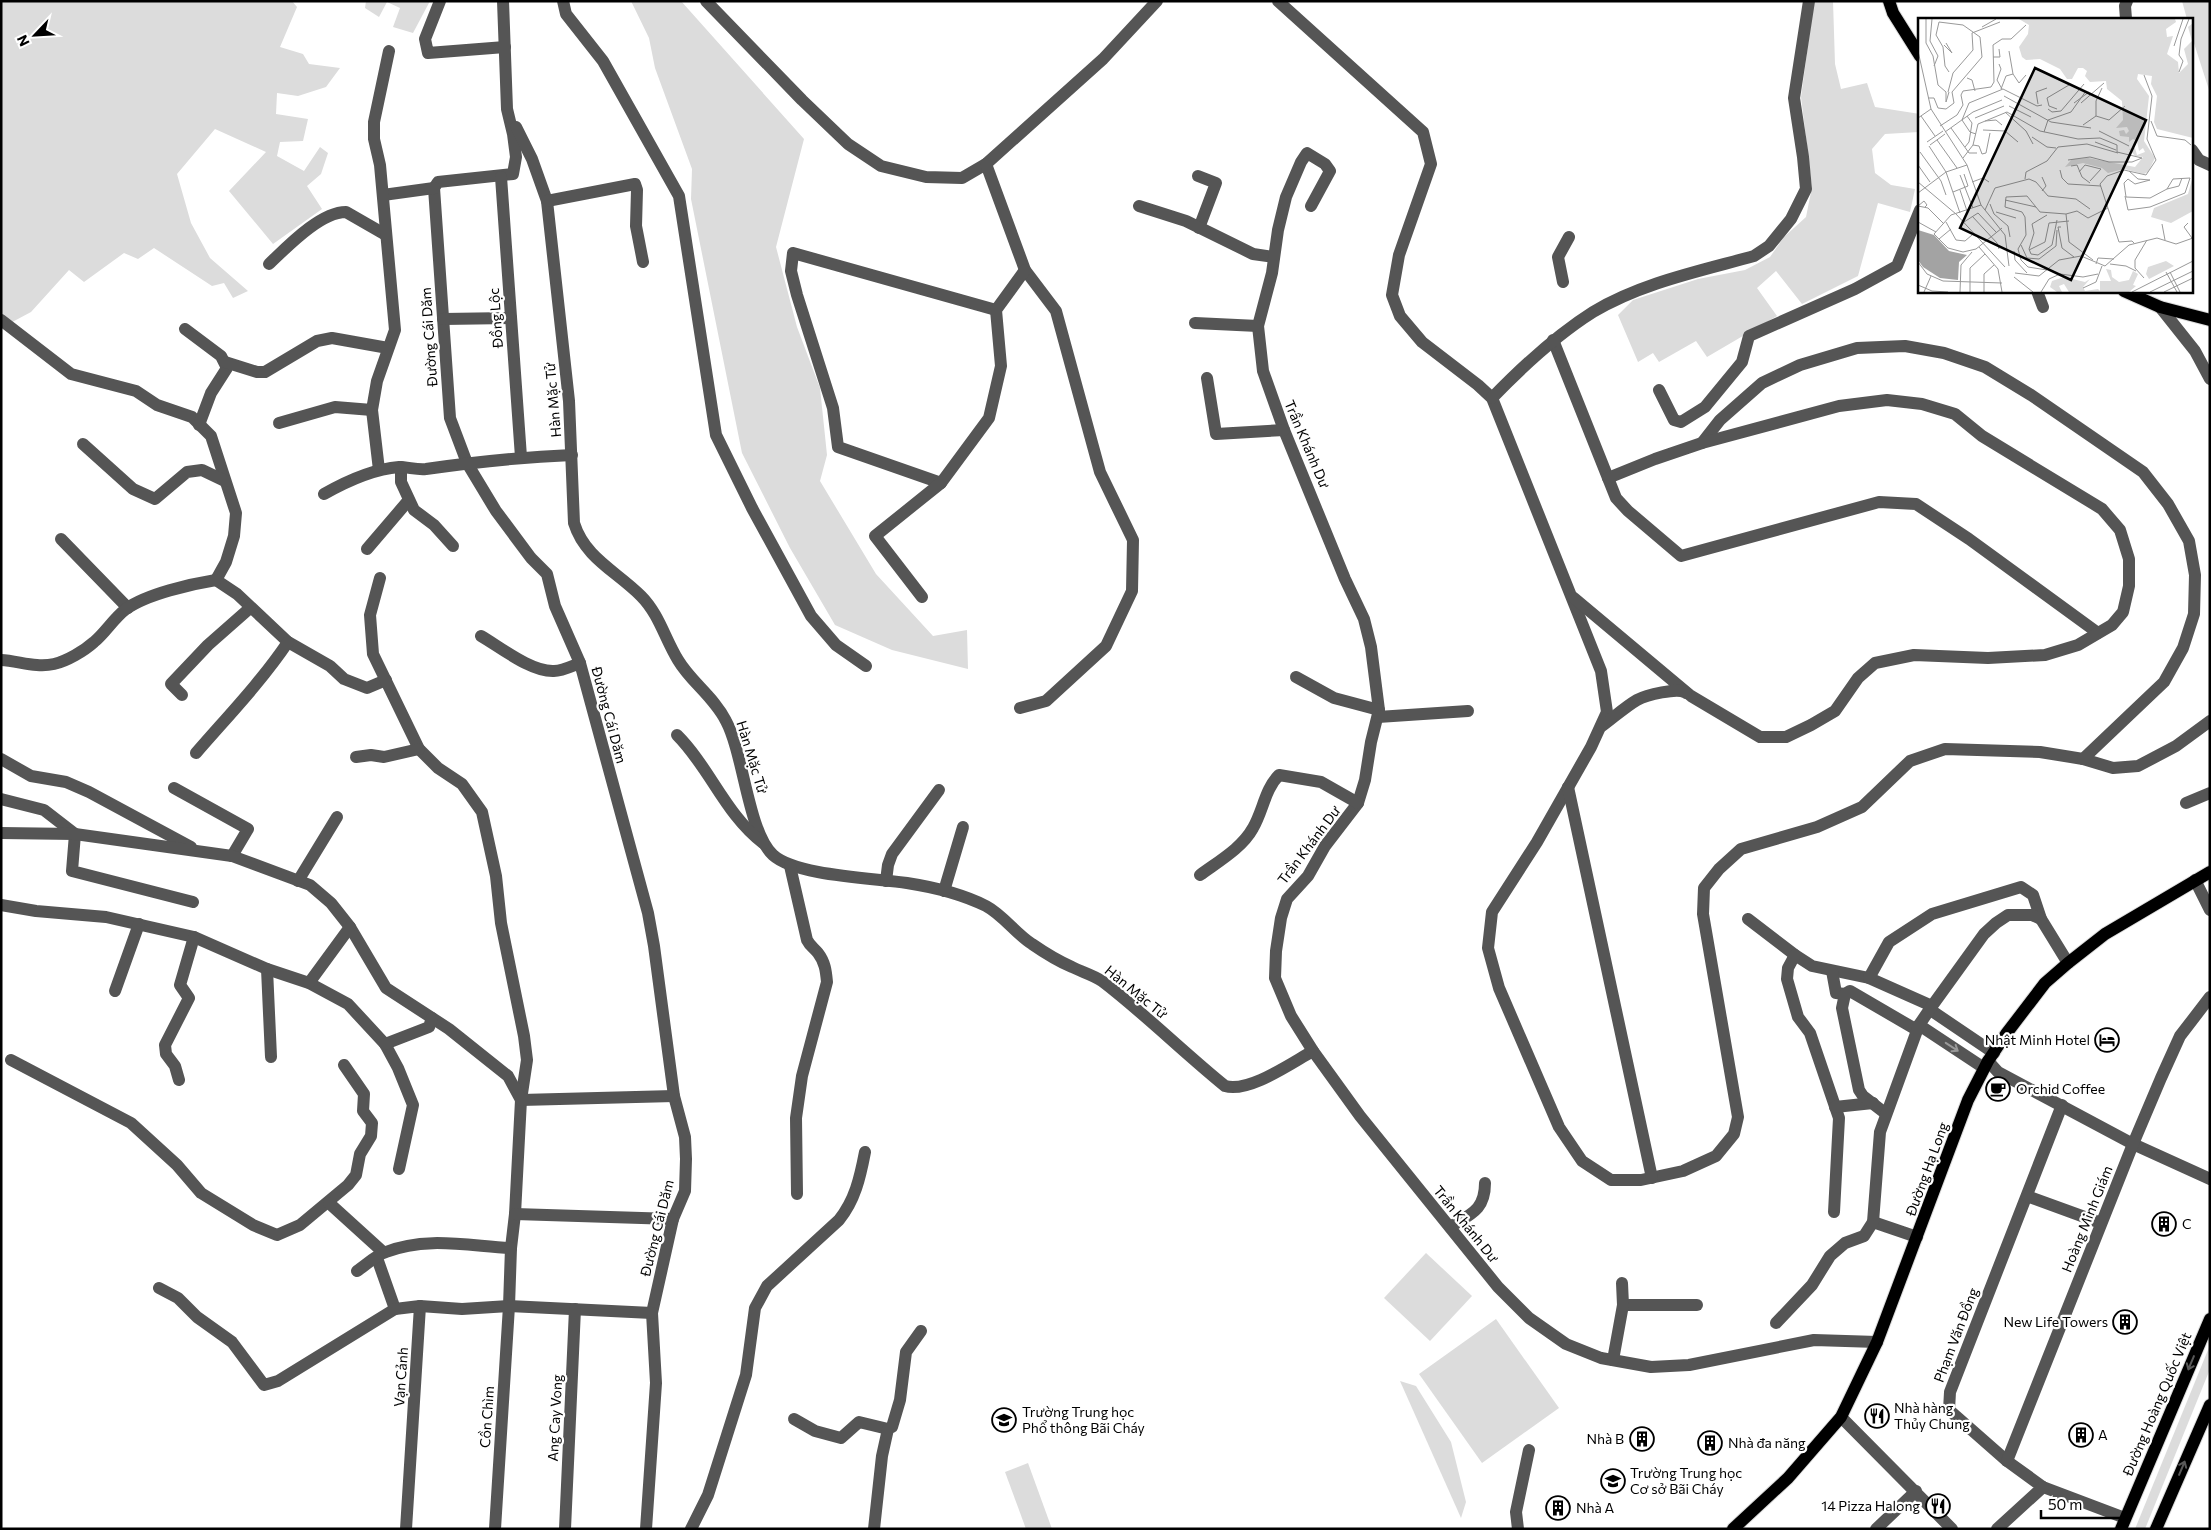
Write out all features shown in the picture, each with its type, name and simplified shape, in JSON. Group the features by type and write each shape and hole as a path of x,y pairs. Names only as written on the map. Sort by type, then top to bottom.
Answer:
{"main road":[{"path":"1888,1 1893,14 1918,53"},
{"path":"2126,292 2160,307 2210,320"},
{"name":"Đường Hạ Long","path":"1733,1529 1788,1478 1841,1417 1877,1342 1968,1100 1989,1061 2045,983 2105,934 2210,872"},
{"name":"Đường Hoàng Quốc Việt","path":"2123,1523 2210,1318"},
{"path":"2156,1529 2210,1404"}],"street":[{"path":"440,1 425,40 428,53 505,47"},
{"path":"383,195 434,188 438,182 513,174 516,169 513,134 506,109 503,1"},
{"path":"564,1 566,14 603,61 679,196 716,436 752,508 811,616 836,645 866,666"},
{"path":"706,1 802,100 848,144 881,166 926,177 962,178 986,164 1103,59 1157,1"},
{"path":"1278,1 1423,132 1431,164 1399,256 1392,295 1400,316 1422,342 1492,398 1601,671 1607,712 1568,787 1492,912 1488,948 1499,988 1558,1128 1582,1161 1611,1180 1641,1180 1683,1171 1716,1156 1734,1134 1738,1117 1703,914 1704,888 1726,862 1741,849 1817,827 1862,808 1910,761 1945,749 2040,752 2083,759 2113,768 2138,766 2176,746 2210,721"},
{"path":"1492,398 1525,364 1552,340 1594,312 1642,290 1754,256 1769,246 1791,219 1806,189 1794,98 1809,1"},
{"path":"2126,18 2125,6 2127,1"},
{"path":"379,470 372,410 377,381 395,330 380,165 374,139 374,122 389,51"},
{"name":"Hàn Mặc Tử","path":"506,109 532,160 547,201 569,401 574,523 578,537 595,559 641,596 656,615 678,660 692,680 714,701 726,721 736,746 754,818 763,843 773,855 790,866 886,880 944,891 988,907 1046,954 1100,979 1225,1086 1234,1088 1258,1081 1313,1051"},
{"name":"Trần Khánh Dư","path":"1311,206 1330,171 1324,164 1307,153 1301,162 1286,197 1258,326 1264,371 1284,430 1345,579 1364,619 1371,647 1379,713 1371,742 1365,780 1358,803 1326,846 1308,876 1287,899 1281,918 1276,951 1275,978 1292,1016 1313,1051 1360,1116 1498,1287 1529,1318 1566,1344 1601,1358 1651,1367 1689,1365 1814,1340 1877,1342"},
{"path":"986,164 1025,270 1056,311 1100,472 1132,540 1132,591 1106,646 1046,701 1020,708"},
{"name":"Đồng Lộc","path":"501,176 521,457"},
{"path":"1198,176 1216,183 1199,228"},
{"path":"547,201 635,184 637,190 636,226 642,262"},
{"name":"Đường Cái Dăm","path":"434,188 450,418 467,462 496,511 531,558 547,574 555,606 580,663 648,913 674,1096 686,1138 684,1191 672,1219 652,1313 656,1384 646,1529"},
{"path":"1139,206 1186,221 1253,254 1274,258"},
{"path":"268,264 301,235 328,216 341,212 346,212 386,235"},
{"path":"1659,390 1674,420 1681,422 1705,407 1742,362 1749,336 1855,289 1897,266 1918,215"},
{"path":"1563,282 1558,258 1569,237"},
{"path":"941,483 838,447 834,408 791,271 793,253 996,310"},
{"path":"922,597 875,536 941,483 989,418 1001,366 996,310 1025,270"},
{"path":"2037,292 2043,307"},
{"path":"2160,307 2195,351 2210,379"},
{"path":"443,319 511,318"},
{"path":"1,320 71,374 136,391 157,404 192,417 211,436 236,513 234,536 226,562 216,580 164,593 128,608 111,622 94,642 75,655 55,664 34,666 1,660"},
{"path":"1195,323 1258,326"},
{"path":"185,329 222,356 227,368 211,393 199,425"},
{"path":"225,362 257,372 266,372 317,341 332,338 388,348"},
{"path":"1552,340 1616,498 1628,511 1681,556 1879,502 1916,504 1969,539 2098,633"},
{"path":"1702,443 1720,420 1762,383 1800,365 1857,348 1905,346 1944,353 1985,367 2030,395 2143,472 2168,504 2189,541 2195,575 2194,614 2183,648 2164,682 2083,759"},
{"path":"1207,378 1216,434 1284,430"},
{"path":"1600,728 1638,700 1670,691 1682,690 1760,737 1786,737 1835,711 1858,678 1875,663 1914,655 1988,658 2046,655 2078,645 2112,625 2123,612 2129,586 2129,559 2120,530 2102,509 1982,436 1955,414 1922,404 1887,400 1839,406 1702,443 1608,478"},
{"path":"279,423 335,407 372,410"},
{"path":"83,444 133,489 155,499 187,472 202,470 225,481"},
{"path":"324,494 342,483 379,470 401,467 423,470 467,462 572,455"},
{"path":"401,467 401,482 408,501 414,510 434,525 453,546"},
{"path":"367,549 408,501"},
{"path":"61,539 128,608"},
{"name":"Cồn Chìm","path":"380,578 370,615 370,636 373,654 419,748 438,768 462,784 473,796 484,818 496,876 501,923 524,1036 527,1060 521,1100 495,1529"},
{"path":"216,580 237,594 288,642 330,666 344,679 367,688 386,680"},
{"path":"1572,596 1691,696"},
{"path":"182,695 171,684 208,645 250,608"},
{"path":"481,636 528,664 546,670 555,672 580,663"},
{"path":"196,754 230,713 251,692 288,642"},
{"path":"1296,678 1334,698 1379,713 1468,711"},
{"path":"677,735 702,764 734,815 750,833 763,843"},
{"path":"356,757 370,755 384,757 419,748"},
{"path":"1,759 31,776 66,782 89,792 200,852"},
{"path":"1200,875 1242,843 1253,829 1271,783 1279,775 1321,782 1358,803"},
{"path":"1568,787 1652,1178"},
{"path":"174,788 248,829 232,856"},
{"path":"886,880 892,854 939,790"},
{"path":"2186,804 2210,793"},
{"path":"1,799 44,810 75,834"},
{"path":"298,881 337,817"},
{"path":"944,891 963,826"},
{"path":"1,833 75,834 232,856 310,885 331,903 350,927 386,988 449,1029 508,1076 521,1100 674,1096"},
{"path":"75,834 72,871 192,902"},
{"path":"790,866 807,940 822,960 826,970 827,982 802,1076 797,1110 797,1194"},
{"path":"2195,880 2210,910"},
{"path":"1870,1002 1874,980 1890,942 1932,914 2021,888 2033,895 2041,918 2068,963"},
{"path":"1,905 36,911 106,917 194,937 267,969 309,983 348,1004 385,1044 398,1068 413,1105 399,1169"},
{"path":"1776,1323 1812,1285 1830,1256 1845,1243 1864,1236 1872,1222 1877,1154 1885,1113 1918,1028 1930,1007 1984,934 1996,923 2008,915 2032,915 2041,918"},
{"path":"1748,919 1795,956 1812,966 1874,980 1930,1007 1989,1061 1998,1072 2133,1144 2210,1179"},
{"path":"115,991 139,924"},
{"path":"309,983 350,927"},
{"path":"179,1080 175,1066 166,1054 165,1045 189,998 180,985 194,937"},
{"path":"1795,956 1788,968 1787,979 1798,1017 1810,1033 1839,1118 1834,1212"},
{"path":"267,969 271,1057"},
{"path":"1832,971 1836,993 1845,994 1850,991 1918,1028 1989,1061"},
{"path":"1845,994 1842,1008 1857,1082 1863,1096 1885,1113"},
{"name":"Hoàng Minh Giám","path":"2007,1460 2133,1144 2180,1036 2210,997"},
{"path":"385,1044 429,1027 432,1018"},
{"path":"11,1060 132,1122 177,1165 201,1192 253,1225 278,1235 300,1225 329,1203 356,1175 360,1154 371,1136 372,1123 363,1111 364,1094 344,1065"},
{"path":"1835,1107 1873,1103"},
{"name":"Phạm Văn Đồng","path":"2062,1105 1950,1392 1949,1410 2007,1460 2043,1487 2123,1523"},
{"path":"691,1529 708,1495 734,1417 746,1376 755,1308 759,1298 772,1281 839,1220 846,1210 859,1182 865,1152"},
{"path":"1450,1227 1479,1208 1485,1196 1485,1183"},
{"path":"2027,1196 2102,1223"},
{"path":"329,1203 380,1255 395,1309"},
{"path":"515,1214 672,1219"},
{"path":"1872,1222 1917,1237"},
{"path":"357,1271 380,1255 401,1246 436,1242 511,1248"},
{"path":"1613,1360 1623,1305 1622,1283"},
{"path":"159,1288 178,1298 197,1317 232,1342 264,1385 278,1381 395,1309 420,1306 462,1309 509,1306 652,1313"},
{"path":"1623,1305 1697,1305"},
{"name":"Vạn Cảnh","path":"406,1529 420,1306"},
{"name":"Ang Cay Vong","path":"565,1529 575,1309"},
{"path":"874,1529 882,1456 888,1429 892,1427 900,1400 906,1352 921,1331"},
{"path":"1841,1417 1952,1529"},
{"path":"794,1419 815,1431 840,1438 859,1422 888,1429"},
{"path":"1518,1529 1516,1512 1529,1450"},
{"path":"1997,1529 2043,1487"},
{"path":"1876,1529 1916,1491"}],"shaded area":[{"path":"1,1 292,1 297,7 280,47 303,54 309,64 340,68 326,87 298,96 277,93 276,114 308,119 303,141 280,142 277,156 304,171 320,147 328,153 321,174 307,186 322,209 273,244 229,191 266,152 215,129 177,174 191,223 210,258 248,291 233,298 224,283 212,286 154,248 138,259 124,253 84,282 69,270 31,312 1,328"},
{"path":"366,1 430,1 413,33 393,27 400,8 387,2 379,17 365,8"},
{"path":"631,1 681,1 804,139 776,247 797,327 820,388 827,455 820,481 876,574 933,636 967,630 968,669 892,650 835,625 790,548 742,453 691,199 692,169 655,68 649,38"},
{"path":"1814,1 1833,1 1835,64 1841,89 1867,83 1875,107 1918,114 1918,132 1885,134 1872,149 1875,173 1891,185 1915,189 1910,212 1878,203 1858,276 1802,304 1776,271 1757,288 1777,316 1707,357 1696,341 1659,362 1653,353 1638,362 1618,315 1633,300 1698,279 1745,270 1770,257 1784,237 1806,217 1812,187 1801,97"},
{"path":"2182,1 2210,1 2210,93 2194,43 2194,18 2187,18"},
{"path":"1426,1253 1472,1296 1430,1341 1384,1298"},
{"path":"1496,1319 1559,1408 1482,1463 1419,1374"},
{"path":"2210,1345 2210,1369 2145,1529 2135,1529"},
{"path":"1400,1381 1416,1386 1451,1442 1466,1502 1461,1518"},
{"path":"1028,1463 1052,1529 1026,1529 1005,1472"}],"place":[{"name":"Nhật Minh Hotel","path":"2107,1040"},
{"name":"Orchid Coffee","path":"1998,1089"},
{"name":"C","path":"2164,1224"},
{"name":"New Life Towers","path":"2125,1322"},
{"name":"Nhà hàng Thủy Chung","path":"1877,1416"},
{"name":"Trường Trung học Phổ thông Bãi Cháy","path":"1004,1420"},
{"name":"A","path":"2081,1435"},
{"name":"Nhà B","path":"1642,1439"},
{"name":"Nhà đa năng","path":"1710,1443"},
{"name":"Trường Trung học Cơ sở Bãi Cháy","path":"1613,1481"},
{"name":"14 Pizza Halong","path":"1938,1506"},
{"name":"Nhà A","path":"1558,1508"}]}
